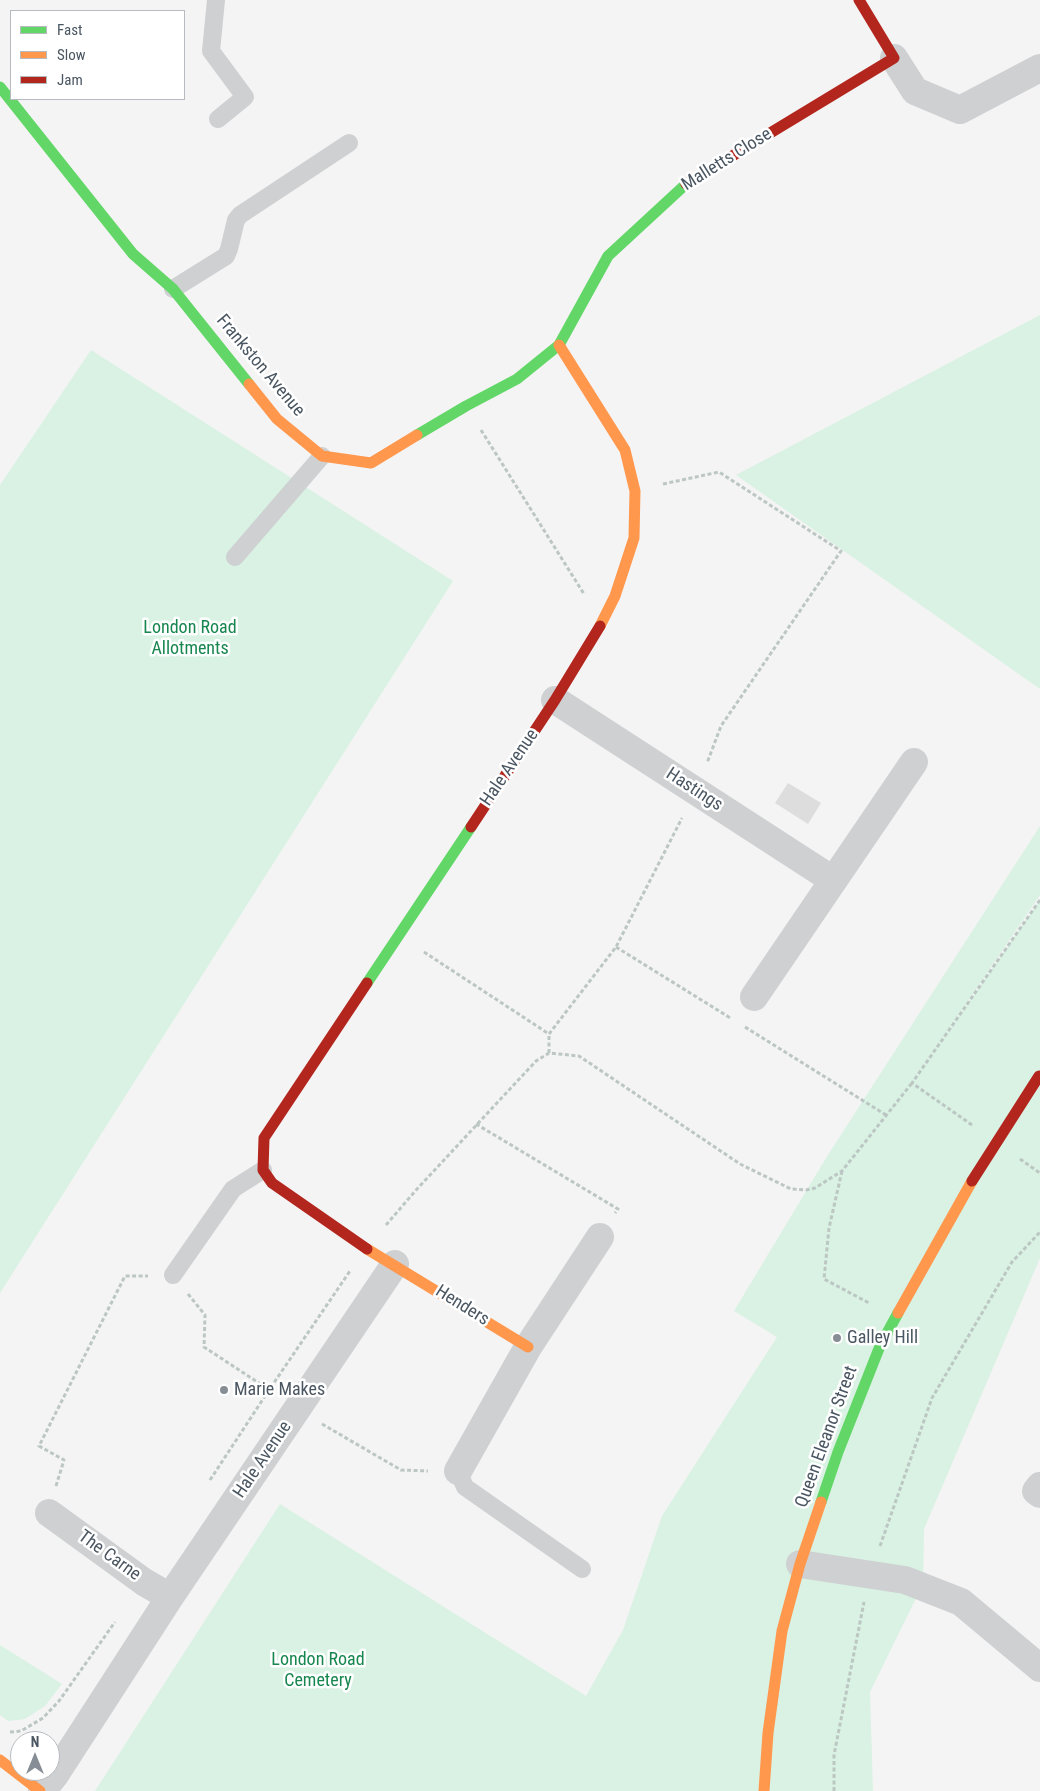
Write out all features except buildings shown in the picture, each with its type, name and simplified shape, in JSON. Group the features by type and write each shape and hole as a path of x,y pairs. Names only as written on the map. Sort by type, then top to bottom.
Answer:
{"street":[{"path":"859,0 915,91 960,110 1040,68"},
{"name":"Malletts Close","path":"558,345 608,256 688,182 894,58"},
{"name":"Frankston Avenue","path":"0,87 10,99"},
{"name":"Frankston Avenue","path":"10,100 134,254 173,289 278,419 322,456"},
{"path":"322,456 371,463 466,406 517,379 558,345"},
{"name":"Hale Avenue","path":"263,1170 264,1138 397,935 555,700 602,624 615,596 634,538 635,491 625,450 558,345"},
{"name":"Hastings","path":"555,700 833,880"},
{"path":"754,997 914,762"},
{"name":"Queen Eleanor Street","path":"764,1791 768,1733 782,1632 800,1564 838,1452 880,1346 972,1181 1040,1075"},
{"path":"263,1170 272,1183 366,1248 395,1264"},
{"path":"458,1471 528,1347 600,1237"},
{"name":"Hale Avenue","path":"41,1791 55,1775 170,1597 395,1264"},
{"name":"Henders","path":"395,1264 528,1347"},
{"path":"1040,1486 1036,1491 1040,1494"},
{"name":"The Carne","path":"49,1513 144,1582 170,1597"},
{"path":"800,1564 905,1580 961,1602 1036,1657"},
{"path":"0,1760 41,1791"}],"lane":[{"path":"216,0 211,51 245,97 218,119"},
{"path":"173,289 226,256 236,220 240,215 349,143"},
{"path":"235,557 322,456"},
{"path":"173,1275 233,1189 263,1170"},
{"path":"458,1471 465,1487 582,1569"}],"path":[{"path":"466,406 602,624"},
{"path":"549,1052 549,1034 616,947 696,791 721,726 841,551 718,472 635,491"},
{"path":"976,1128 912,1083 1040,900"},
{"path":"397,935 549,1034"},
{"path":"616,947 886,1115"},
{"path":"476,1124 618,1209 600,1237"},
{"path":"1016,1156 1040,1173"},
{"path":"842,1171 829,1228 824,1280 896,1318"},
{"path":"834,1791 834,1755 870,1575 932,1398 1012,1262 1040,1232"},
{"path":"49,1513 64,1460 39,1446 125,1276 173,1275 206,1315 204,1347 298,1409 401,1470 458,1471"}],"green space":[{"path":"1040,315 1040,689 736,475"},
{"name":"London Road Allotments","path":"91,350 453,581 0,1293 0,485"},
{"name":"London Road Cemetery","path":"1040,826 1040,895 934,1051 1040,900 1040,1258 924,1529 923,1584 870,1692 873,1791 95,1791 280,1504 586,1696 623,1630 662,1516 777,1337 734,1311 826,1158"},
{"path":"0,1645 62,1684 45,1706 25,1719 8,1721 0,1715"}],"traffic: fast":[{"path":"0,87 10,100"},
{"path":"10,100 133,254 173,289 249,384"},
{"path":"417,435 517,379 559,345 608,256 686,184"},
{"path":"367,983 471,827"},
{"path":"821,1502 838,1452 880,1346 898,1313"}],"traffic: slow":[{"path":"559,345 625,450 635,491 634,538 615,596 600,626"},
{"path":"249,384 277,419 322,456 371,463 417,435"},
{"path":"898,1313 972,1181"},
{"path":"367,1249 528,1347"},
{"path":"764,1791 768,1733 782,1631 800,1564 821,1502"},
{"path":"0,1760 40,1791"}],"traffic: jam":[{"path":"686,184 894,58 859,0"},
{"path":"471,827 555,700 600,626"},
{"path":"367,983 264,1138 263,1170 272,1183 367,1249"},
{"path":"972,1181 1039,1076"}],"place":[{"name":"Galley Hill","path":"837,1338"},
{"name":"Marie Makes","path":"224,1390"}]}
